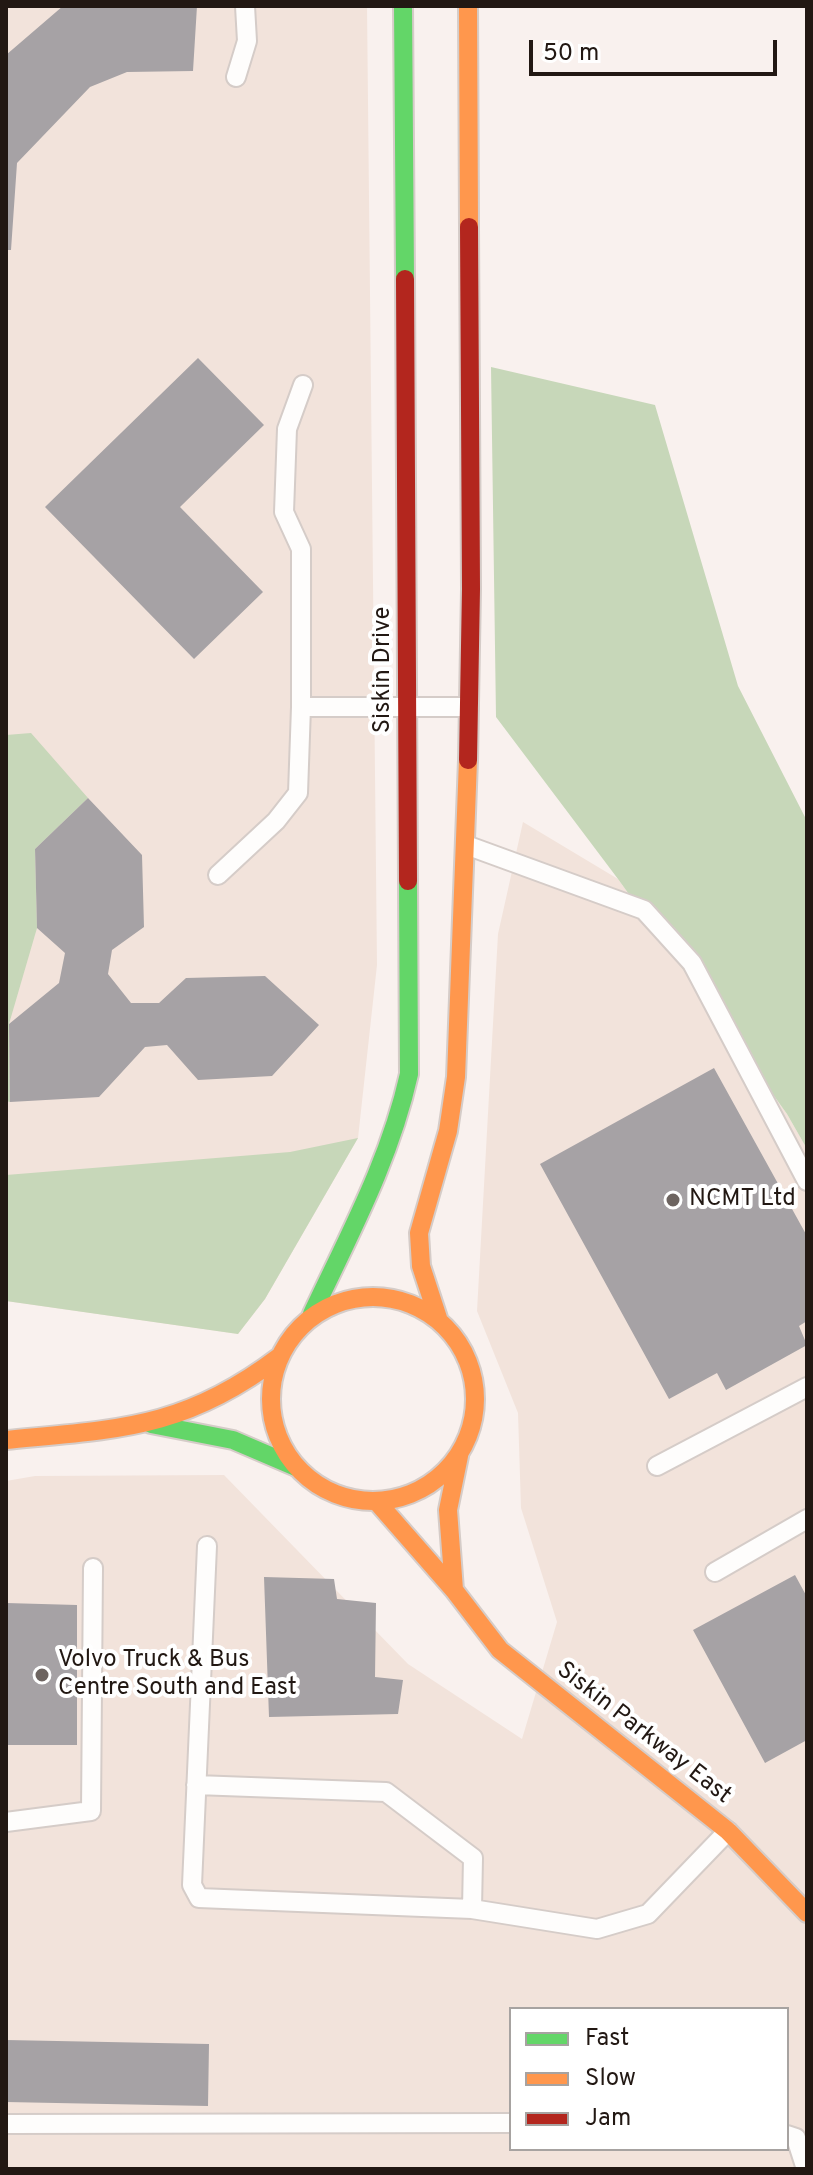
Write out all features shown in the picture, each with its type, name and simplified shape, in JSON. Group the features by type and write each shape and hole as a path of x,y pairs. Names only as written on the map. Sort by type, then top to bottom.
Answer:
{"street":[{"name":"Siskin Drive","path":"312,1314 387,1151 405,1096 410,1037 403,6"},
{"path":"454,1590 448,1510 459,1456 470,1426 474,1385 469,1363 438,1318 421,1266 419,1233 448,1131 456,1077 466,845 469,707 468,6"},
{"path":"151,1424 260,1372 279,1357 312,1314 345,1300 381,1296 412,1304 438,1318"},
{"path":"279,1357 271,1385 272,1412 280,1442 296,1467"},
{"path":"6,1440 151,1424 233,1440 296,1467 320,1486 349,1499 378,1503 425,1487 459,1456"},
{"name":"Siskin Parkway East","path":"378,1503 454,1590 500,1650 728,1831 807,1913"}],"lane":[{"path":"236,77 247,41 245,6"},
{"path":"218,875 276,821 298,793 301,549 284,512 287,429 303,385"},
{"path":"301,707 469,707"},
{"path":"466,845 644,910 692,963 807,1181"},
{"path":"657,1466 807,1387"},
{"path":"715,1572 807,1519"},
{"path":"207,1546 192,1885 199,1898 472,1909 597,1929 648,1914 728,1831"},
{"path":"6,1822 91,1811 93,1568"},
{"path":"196,1785 386,1792 473,1858 472,1909"},
{"path":"6,2124 509,2123"},
{"path":"789,2136 796,2138 806,2169"}],"shaded area":[{"path":"6,6 367,6 377,965 358,1138 265,1299 238,1334 6,1301"},
{"path":"523,822 618,879 787,1114 807,1149 807,2169 6,2169 6,1481 35,1476 224,1475 408,1664 522,1739 557,1622 521,1508 518,1413 477,1311 498,934"}],"green space":[{"path":"491,367 655,405 738,686 807,821 807,1149 787,1114 618,879 496,717"},
{"path":"31,733 88,798 35,849 37,928 9,1024 10,1102 6,1101 6,735"},
{"path":"358,1138 265,1299 238,1334 6,1301 6,1175 290,1152"}],"building":[{"path":"63,6 197,6 193,71 127,72 90,87 17,163 11,250 6,250 6,55"},
{"path":"198,358 264,425 180,507 263,592 194,659 45,507"},
{"path":"88,798 142,855 144,927 112,950 108,974 131,1003 159,1003 186,978 265,976 319,1025 272,1076 198,1080 167,1045 145,1047 99,1097 10,1102 9,1024 59,983 65,953 37,928 35,849"},
{"name":"NCMT Ltd","path":"714,1068 807,1236 807,1321 799,1326 807,1345 726,1390 717,1373 669,1399 540,1164"},
{"path":"795,1575 807,1597 807,1740 765,1763 693,1630"},
{"path":"264,1577 334,1579 337,1599 376,1603 375,1677 403,1680 398,1714 269,1717"},
{"name":"Volvo Truck & Bus Centre South and East","path":"6,1603 77,1605 77,1745 6,1745"},
{"path":"6,2040 209,2044 208,2106 6,2102"}],"traffic: fast":[{"path":"403,6 405,279"},
{"path":"312,1314 380,1167 409,1074 408,881"},
{"path":"151,1424 233,1440 296,1467"}],"traffic: slow":[{"path":"468,6 469,227"},
{"path":"438,1318 421,1266 419,1233 448,1131 456,1077 468,760"},
{"path":"373,1297 412,1305 430,1314 445,1327 458,1342 467,1360 475,1399 467,1438 458,1456 445,1471 430,1484 412,1493 373,1501 334,1493 316,1484 301,1471 288,1456 279,1438 271,1399 279,1360 288,1342 301,1327 316,1314 334,1305 373,1297"},
{"path":"6,1440 117,1428 181,1412 245,1381 279,1357"},
{"path":"454,1590 448,1510 459,1456"},
{"path":"378,1503 454,1590 500,1650 728,1831 807,1913"}],"traffic: jam":[{"path":"468,760 471,589 469,227"},
{"path":"405,279 408,881"}],"place":[{"name":"NCMT Ltd","path":"673,1200"},
{"name":"Volvo Truck & Bus Centre South and East","path":"42,1675"}]}
